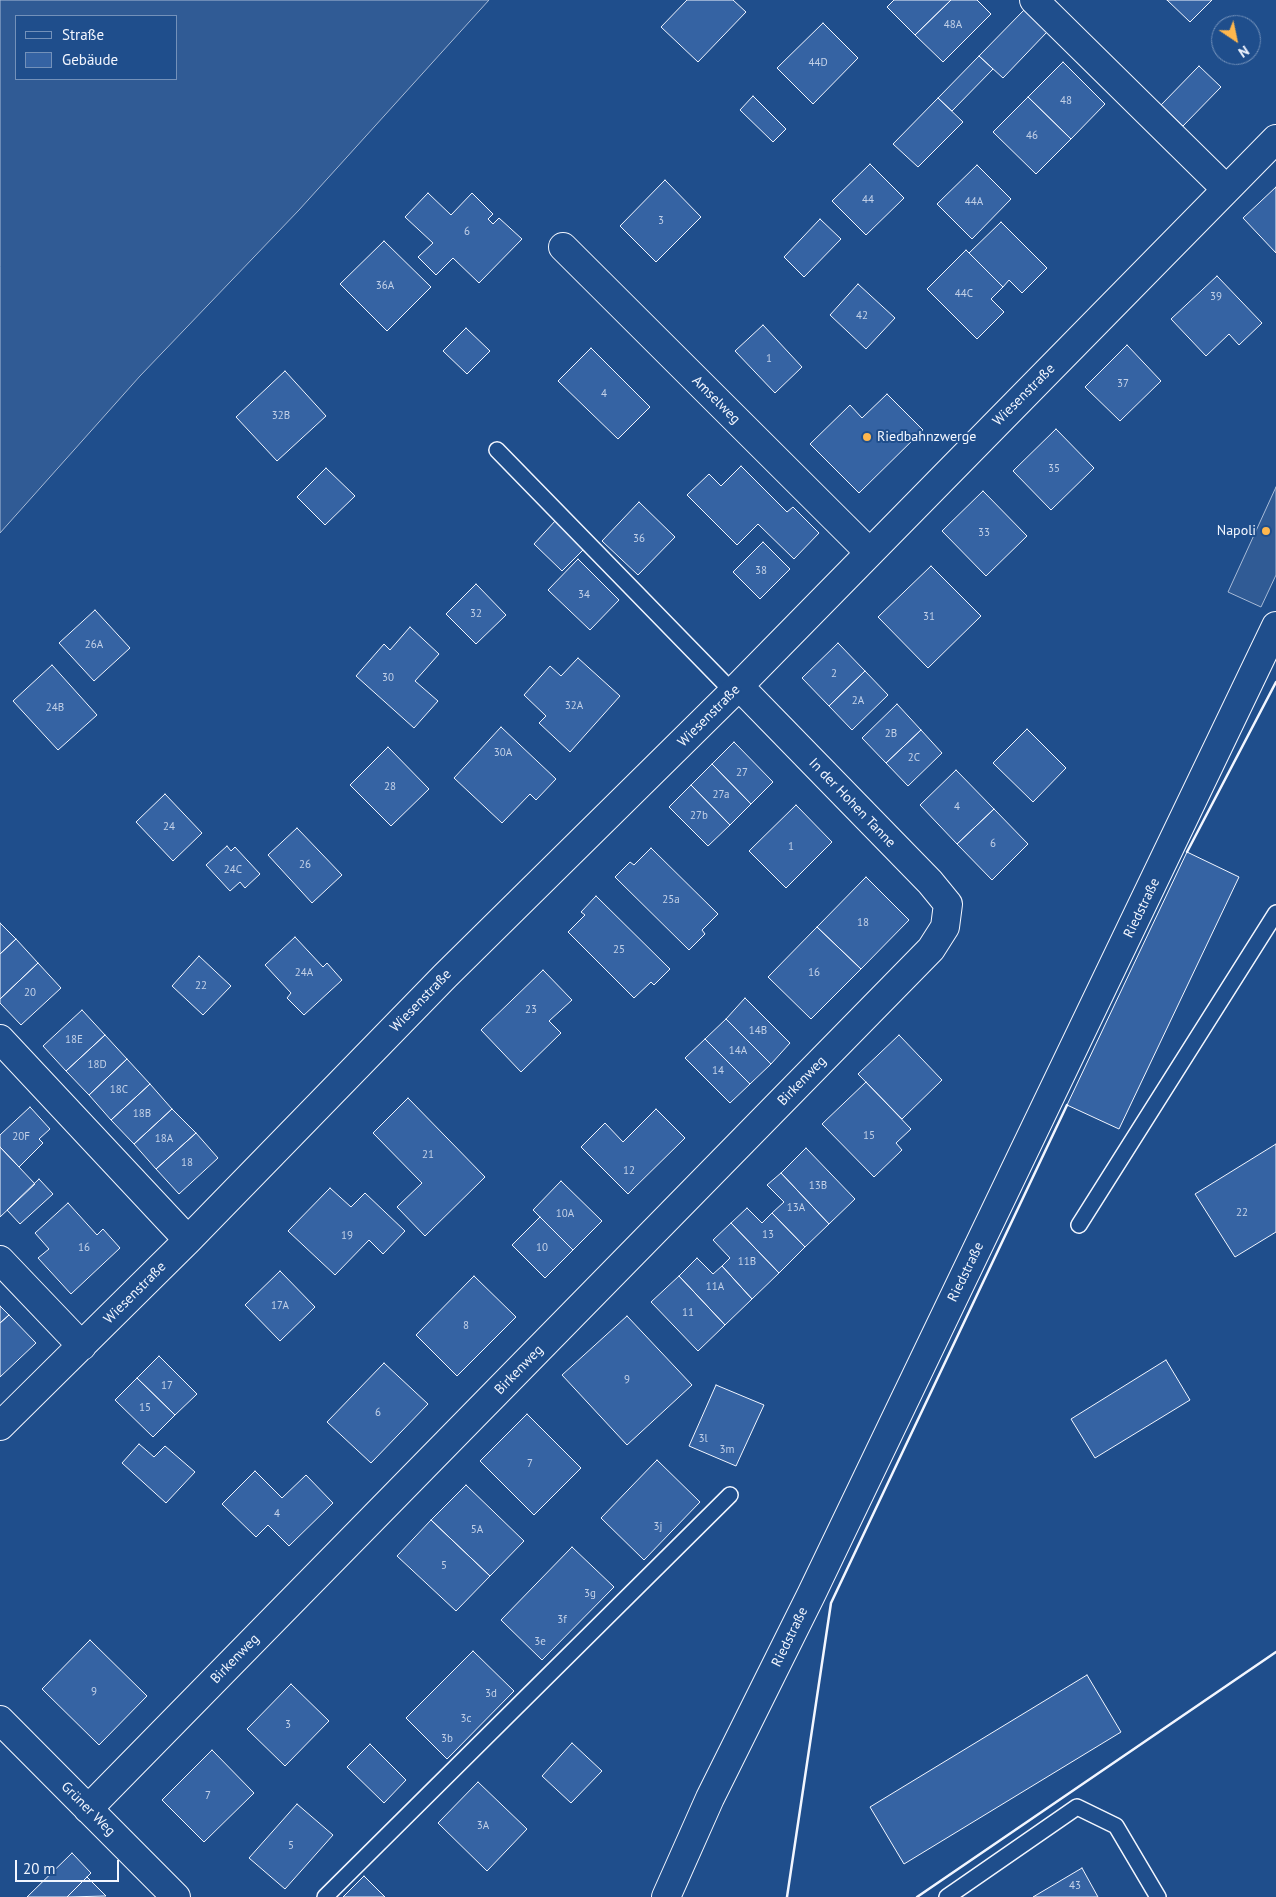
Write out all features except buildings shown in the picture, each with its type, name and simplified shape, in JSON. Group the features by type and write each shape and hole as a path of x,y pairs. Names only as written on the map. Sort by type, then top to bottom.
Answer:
{"street":[{"path":"1034,0 1226,189"},
{"name":"Wiesenstraße","path":"0,1426 188,1240 446,976 736,689 1276,138"},
{"name":"Amselweg","path":"563,247 869,552"},
{"name":"Riedstraße","path":"666,1897 710,1798 815,1586 1273,639"},
{"name":"In der Hohen Tanne","path":"736,689 930,882 948,904 945,927"},
{"name":"Birkenweg","path":"88,1809 931,950 945,927"},
{"path":"0,1039 188,1240"},
{"path":"0,1260 82,1346"},
{"name":"Grüner Weg","path":"0,1720 176,1897"}],"lane":[{"path":"497,450 736,689"},
{"path":"1079,1226 1276,913"},
{"path":"325,1897 730,1495"},
{"path":"947,1897 1077,1807 1116,1826 1158,1897"}],"shaded area":[{"path":"0,0 489,0 299,210 140,376 0,533"},
{"name":"Napoli","path":"1276,487 1276,575 1261,607 1228,592"}],"wall":[{"path":"1187,852 1276,682"},
{"path":"787,1897 831,1603 1067,1105"},
{"path":"917,1897 1276,1652"}],"place":[{"name":"Riedbahnzwerge","path":"867,437"},
{"name":"Napoli","path":"1266,531"}]}
